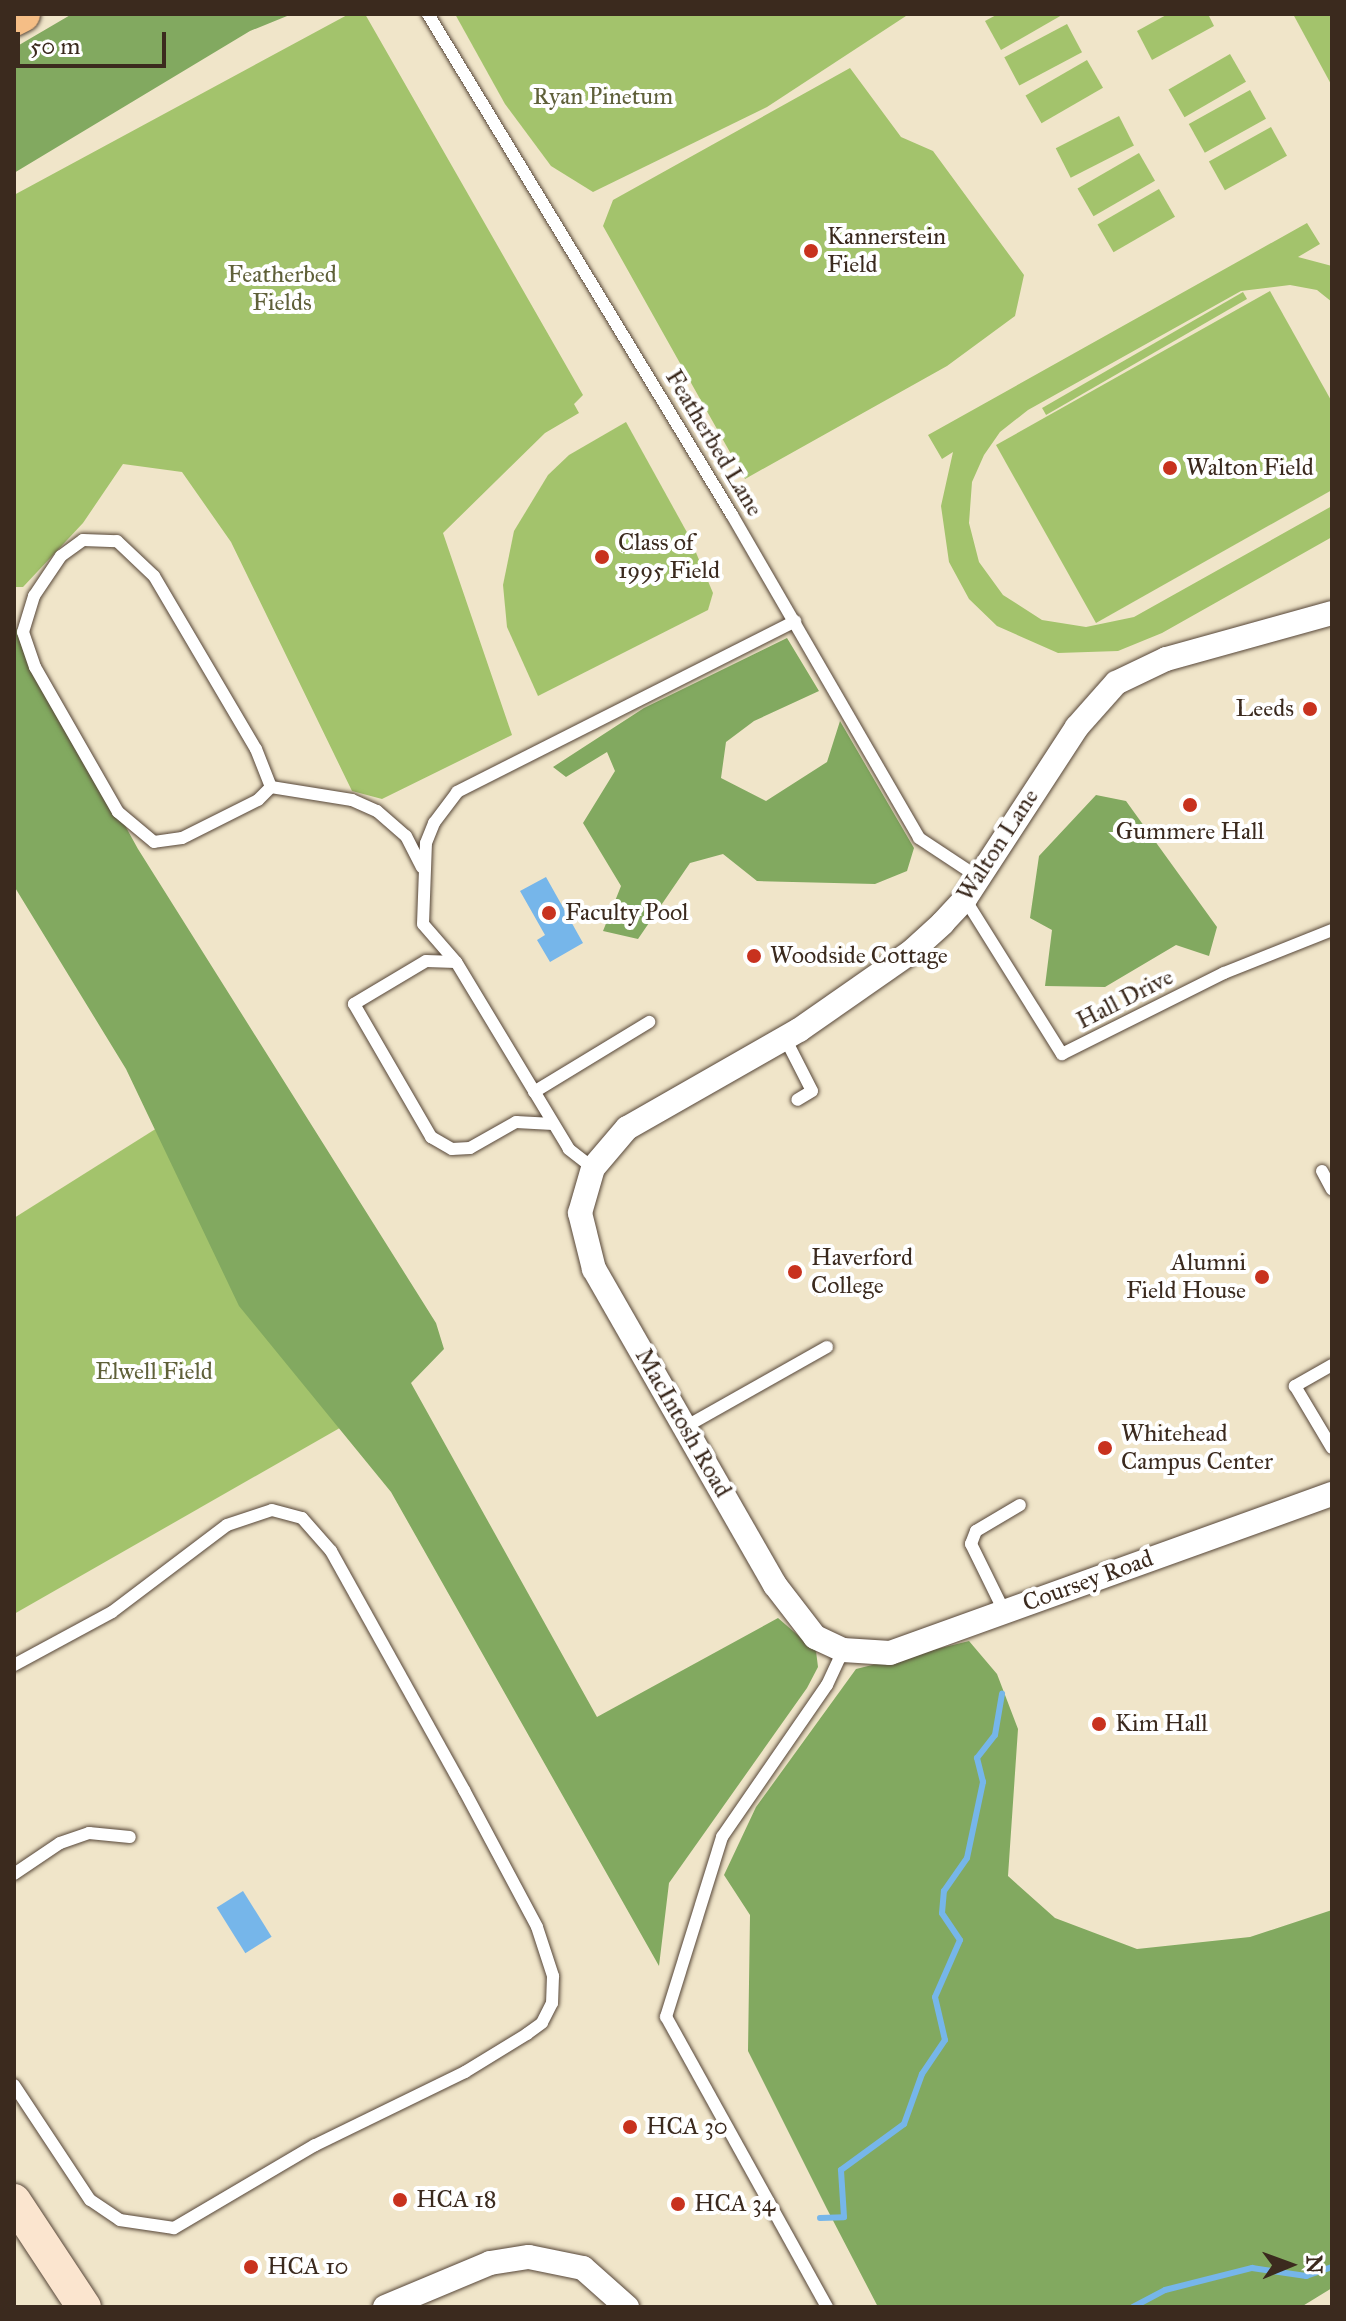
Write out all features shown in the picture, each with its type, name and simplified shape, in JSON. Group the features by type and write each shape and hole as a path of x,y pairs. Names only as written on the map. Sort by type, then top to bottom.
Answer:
{"main road":[{"path":"14,18 22,14"}],"street":[{"name":"Walton Lane","path":"593,1168 627,1128 785,1038 911,952 965,899 1077,727 1116,683 1166,659 1332,613"},
{"name":"MacIntosh Road","path":"593,1168 580,1213 585,1248 789,1607 815,1637 843,1650"},
{"name":"Coursey Road","path":"843,1650 890,1653 1332,1494"},
{"path":"14,2201 84,2307"},
{"path":"385,2307 490,2263 529,2257 583,2268 627,2307"}],"lane":[{"name":"Featherbed Lane","path":"428,14 795,621 919,838 978,877"},
{"path":"83,540 117,541 154,576 256,749 271,787 258,800 182,838 154,842 118,812 35,667 23,632 34,596 61,556 83,540"},
{"path":"593,1168 569,1149 456,962 423,924 422,867 434,823 457,792 795,621"},
{"path":"271,787 352,800 377,811 406,836 422,867"},
{"name":"Hall Drive","path":"965,899 1062,1054 1224,973 1332,930"},
{"path":"456,962 426,961 354,1004 431,1137 452,1149 470,1148 516,1122 553,1124"},
{"path":"534,1092 649,1022"},
{"path":"785,1038 812,1091 797,1100"},
{"path":"1322,1171 1332,1190"},
{"path":"685,1427 827,1347"},
{"path":"1332,1365 1295,1386 1332,1448"},
{"path":"1004,1611 971,1544 976,1531 1020,1505"},
{"path":"14,1665 125,1604 227,1525 272,1510 302,1518 331,1551 464,1790 537,1927 553,1976 552,2003 542,2023 527,2034 465,2072 315,2145 174,2228 120,2220 90,2200 14,2085"},
{"path":"827,2307 666,2017 722,1837 827,1685 843,1650"},
{"path":"14,1874 60,1843 89,1833 130,1837"}],"green space":[{"path":"72,14 292,14 250,31 14,173 14,48"},
{"name":"Featherbed Fields","path":"349,14 365,14 583,395 574,404 579,413 545,433 443,533 512,735 382,799 352,791 231,542 182,472 123,464 83,523 23,587 14,587 14,195"},
{"name":"Ryan Pinetum","path":"455,14 909,14 767,107 593,192 551,166 505,104"},
{"path":"998,14 1062,15 1001,50 985,21"},
{"path":"1168,14 1208,14 1214,26 1152,60 1137,31"},
{"path":"1293,14 1332,14 1332,86"},
{"path":"1067,24 1082,52 1019,86 1004,57"},
{"path":"1230,54 1246,82 1185,117 1169,90"},
{"path":"1087,60 1103,88 1042,123 1026,96"},
{"name":"Kannerstein Field","path":"850,68 901,137 933,151 1024,275 1015,316 947,366 745,479 603,226 613,200"},
{"path":"1250,90 1266,119 1205,153 1189,124"},
{"path":"1119,116 1134,145 1071,178 1056,148"},
{"path":"1271,127 1287,156 1225,190 1209,161"},
{"path":"1139,153 1155,181 1094,216 1078,188"},
{"path":"1159,189 1175,217 1114,252 1098,225"},
{"path":"1307,223 1320,244 1298,257 1332,266 1332,302 1317,290 1290,285 1241,291 1028,410 1000,432 984,455 972,482 969,523 979,562 1003,595 1042,620 1086,627 1134,617 1332,506 1332,537 1162,633 1118,651 1058,653 997,626 969,599 949,562 941,506 953,452 942,459 928,435"},
{"name":"Walton Field","path":"1270,291 1332,402 1332,490 1096,623 996,445"},
{"path":"1243,292 1247,299 1046,415 1042,408"},
{"name":"Class of 1995 Field","path":"626,422 689,536 713,593 708,610 538,696 507,627 503,585 514,531 548,475 569,455"},
{"path":"14,624 138,849 436,1323 444,1349 411,1383 597,1717 778,1618 816,1651 818,1667 807,1688 669,1883 659,1966 391,1492 239,1306 126,1069 14,886"},
{"path":"787,638 819,691 754,721 726,742 721,778 766,801 827,762 840,721 914,848 907,871 875,884 757,881 723,854 690,863 638,939 603,931 621,886 583,823 615,771 607,752 566,777 553,767 644,708"},
{"path":"1096,795 1126,801 1217,927 1209,956 1176,945 1105,987 1045,986 1052,930 1030,918 1039,856"},
{"name":"Elwell Field","path":"173,1118 345,1425 14,1614 14,1218"},
{"path":"969,1641 997,1674 1018,1729 1008,1876 1055,1918 1137,1949 1250,1937 1332,1910 1332,2288 1301,2307 878,2307 748,2051 750,1915 724,1875 756,1807 856,1669"}],"water":[{"name":"Faculty Pool","path":"546,877 583,943 550,962 537,940 545,935 520,891"},
{"path":"243,1891 272,1937 245,1953 217,1907"}],"waterway":[{"path":"820,2218 844,2217 841,2170 904,2124 922,2074 945,2040 935,1997 960,1940 942,1913 944,1891 967,1858 983,1782 977,1758 995,1735 1002,1694"},
{"path":"1133,2307 1165,2290 1252,2268 1306,2276 1332,2267"}],"place":[{"name":"Kannerstein Field","path":"811,251"},
{"name":"Walton Field","path":"1170,468"},
{"name":"Class of 1995 Field","path":"602,557"},
{"name":"Leeds","path":"1310,709"},
{"name":"Gummere Hall","path":"1190,805"},
{"name":"Faculty Pool","path":"549,913"},
{"name":"Woodside Cottage","path":"754,956"},
{"name":"Haverford College","path":"795,1272"},
{"name":"Alumni Field House","path":"1262,1277"},
{"name":"Whitehead Campus Center","path":"1105,1448"},
{"name":"Kim Hall","path":"1099,1724"},
{"name":"HCA 30","path":"630,2127"},
{"name":"HCA 18","path":"400,2200"},
{"name":"HCA 34","path":"678,2204"},
{"name":"HCA 10","path":"251,2267"}]}
